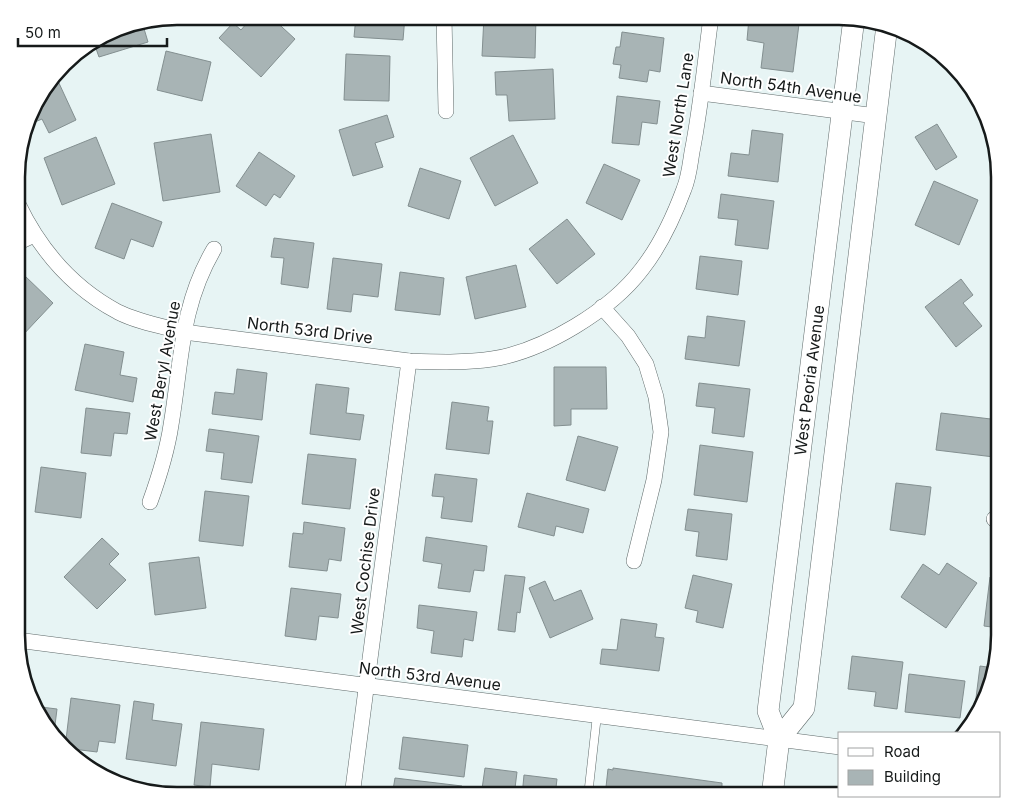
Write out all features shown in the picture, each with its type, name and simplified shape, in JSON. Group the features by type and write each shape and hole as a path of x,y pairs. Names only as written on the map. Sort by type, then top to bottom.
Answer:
{"main road":[{"name":"West Peoria Avenue","path":"780,739 768,711 853,26"},
{"path":"773,787 780,739 804,708 886,33"}],"street":[{"path":"444,25 446,111"},
{"name":"West North Lane","path":"602,307 642,269 664,233 685,187 696,131 709,25"},
{"name":"North 54th Avenue","path":"701,93 876,116"},
{"name":"North 53rd Drive","path":"25,218 34,235 65,274 87,292 118,312 149,324 184,332 409,361 440,362 493,359 536,347 582,322 602,307"},
{"path":"25,240 34,235"},
{"name":"West Beryl Avenue","path":"150,502 163,464 171,426 190,302 201,270 214,249"},
{"path":"602,307 628,336 646,364 656,397 661,432 654,480 634,561"},
{"name":"West Cochise Drive","path":"353,787 409,361"},
{"name":"North 53rd Avenue","path":"25,641 838,747"}],"lane":[{"path":"589,787 597,714"}],"building":[{"path":"231,25 235,25 241,30 245,25 280,25 295,39 261,77 219,38"},
{"path":"355,25 404,25 403,40 354,37"},
{"path":"484,25 536,25 535,58 482,56"},
{"path":"748,25 799,25 793,72 761,68 764,43 747,40"},
{"path":"144,29 148,42 99,57 96,49 128,33"},
{"path":"622,32 664,38 660,72 649,70 647,82 619,78 621,65 613,64 616,47 620,47"},
{"path":"166,51 211,62 202,101 157,90"},
{"path":"346,54 390,56 389,101 344,100"},
{"path":"553,69 555,119 509,121 507,95 496,95 495,72"},
{"path":"59,83 76,120 49,133 42,119 36,122 45,101"},
{"path":"617,96 660,101 657,124 642,122 639,145 612,143"},
{"path":"387,115 394,137 375,143 383,167 353,176 339,130"},
{"path":"937,124 957,157 936,170 915,137"},
{"path":"752,130 783,134 778,182 728,176 731,153 749,155"},
{"path":"211,134 220,192 163,201 154,143"},
{"path":"513,135 538,183 495,206 470,158"},
{"path":"96,137 115,184 62,205 44,158"},
{"path":"259,152 295,176 280,198 274,194 266,206 236,186"},
{"path":"604,164 640,180 622,220 586,203"},
{"path":"420,168 461,181 449,219 408,206"},
{"path":"934,181 978,200 959,245 915,225"},
{"path":"721,194 774,201 768,249 735,245 738,220 718,218"},
{"path":"112,203 162,222 153,247 131,239 124,259 95,248"},
{"path":"567,219 595,254 557,284 529,249"},
{"path":"274,238 314,243 308,288 281,284 284,258 271,257"},
{"path":"700,256 742,261 738,295 696,289"},
{"path":"333,258 382,264 378,297 353,294 351,312 327,309"},
{"path":"516,265 526,307 475,319 466,277"},
{"path":"400,272 444,278 440,315 395,310"},
{"path":"25,276 53,303 25,333"},
{"path":"961,279 973,295 963,303 982,326 956,347 925,307"},
{"path":"707,316 745,321 739,366 685,359 688,336 705,338"},
{"path":"85,344 124,352 120,375 137,378 133,402 75,390"},
{"path":"554,367 606,367 607,409 571,409 571,425 554,426"},
{"path":"237,369 267,373 262,420 212,414 215,392 234,394"},
{"path":"699,383 750,389 744,437 712,433 715,408 696,406"},
{"path":"316,384 349,388 346,413 364,415 360,440 310,434"},
{"path":"452,402 489,407 487,421 493,421 489,454 446,449"},
{"path":"86,408 130,413 127,434 114,433 111,456 81,453"},
{"path":"941,413 991,419 991,457 936,450"},
{"path":"209,429 259,436 252,483 221,479 224,453 206,451"},
{"path":"578,436 618,447 605,491 566,480"},
{"path":"700,445 753,452 747,502 694,495"},
{"path":"308,454 356,459 350,509 302,504"},
{"path":"41,467 86,473 81,518 35,512"},
{"path":"435,474 477,479 472,522 441,518 444,497 432,496"},
{"path":"896,483 931,487 925,535 890,530"},
{"path":"205,491 249,496 243,546 199,541"},
{"path":"527,493 589,509 583,533 556,526 554,536 518,527"},
{"path":"688,509 732,514 727,560 696,556 699,532 685,530"},
{"path":"304,522 345,528 341,561 329,559 327,571 289,567 293,533 303,534"},
{"path":"426,537 487,546 484,571 474,570 470,592 438,588 442,564 423,561"},
{"path":"102,538 119,554 109,564 126,580 97,609 64,577"},
{"path":"199,557 206,608 155,615 149,563"},
{"path":"947,563 977,583 946,628 901,597 923,564 939,575"},
{"path":"505,575 525,577 520,613 517,612 515,632 498,630"},
{"path":"693,575 732,584 723,628 696,622 698,611 685,608"},
{"path":"990,577 991,577 991,627 984,626"},
{"path":"545,581 554,601 581,590 593,619 550,638 529,588"},
{"path":"291,588 341,594 338,618 319,616 316,640 285,636"},
{"path":"419,605 477,612 473,641 464,639 462,657 431,653 434,631 417,628"},
{"path":"621,619 657,624 655,637 664,638 659,671 600,664 602,649 617,650"},
{"path":"852,656 903,662 897,709 874,706 876,692 848,689"},
{"path":"980,666 987,667 986,674 976,700"},
{"path":"909,674 965,681 960,718 905,712"},
{"path":"71,698 120,705 115,743 99,741 97,752 78,750 66,738"},
{"path":"134,701 154,704 152,720 182,724 176,766 126,759"},
{"path":"44,707 57,709 55,725"},
{"path":"201,722 264,729 259,770 212,764 210,787 194,785"},
{"path":"403,737 468,745 464,777 399,769"},
{"path":"485,768 517,772 515,787 482,787"},
{"path":"613,768 722,783 722,787 606,787 608,769 613,770"},
{"path":"524,775 557,779 556,787 523,787"},
{"path":"395,778 462,786 462,787 394,787"}]}
